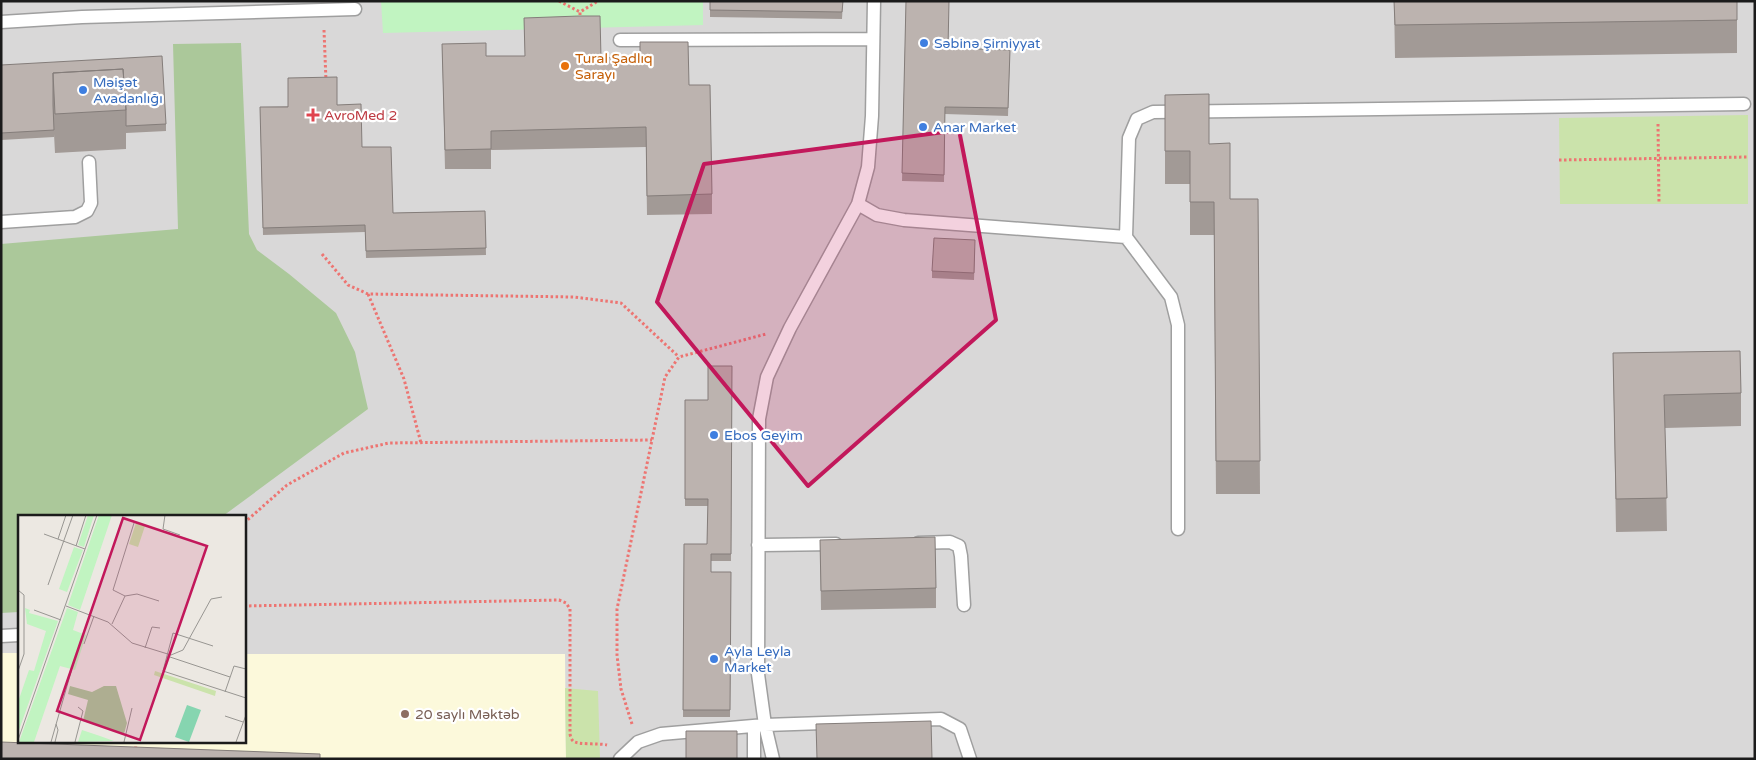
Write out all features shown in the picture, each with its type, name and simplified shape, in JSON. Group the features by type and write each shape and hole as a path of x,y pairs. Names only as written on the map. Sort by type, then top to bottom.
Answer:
{"lane":[{"path":"754,759 759,726 759,419 767,376 790,328 858,204 868,167 872,116 874,1"},
{"path":"1,22 82,17 355,9"},
{"path":"620,40 873,38"},
{"path":"1178,529 1178,325 1171,297 1126,238 1129,138 1138,119 1153,112 1744,104"},
{"path":"1,222 76,216 87,211 91,203 89,162"},
{"path":"858,204 877,215 904,220 1126,238"},
{"path":"902,543 950,542 959,546 962,556 964,605"},
{"path":"758,544 845,544"},
{"path":"1,636 18,635"},
{"path":"620,758 638,742 661,734 759,726 941,719 960,729 970,759"},
{"path":"759,726 774,759"}],"path":[{"path":"559,1 580,12"},
{"path":"580,12 598,1"},
{"path":"323,10 326,84"},
{"path":"579,28 580,12"},
{"path":"1658,116 1659,204"},
{"path":"1559,160 1748,158"},
{"path":"322,254 348,285 368,294 574,297 621,303 679,357"},
{"path":"368,294 404,379 421,443"},
{"path":"638,742 621,689 617,655 617,609 665,377 679,357 790,328"},
{"path":"245,522 288,485 344,453 389,443 652,440"},
{"path":"245,606 559,600 566,603 570,609 570,733 572,740 575,743 600,743 611,747 620,758"},
{"path":"135,759 136,742"}],"highlighted area":[{"path":"959,130 996,320 808,486 657,302 704,164"}],"shaded area":[{"path":"1,1 1755,1 1755,759 1,759"},
{"name":"20 saylı Məktəb","path":"1,653 18,653 18,742 245,742 245,654 565,654 566,759 1,759"}],"green space":[{"path":"381,1 703,1 703,25 383,33"},
{"path":"241,43 249,234 257,250 336,313 355,352 368,409 224,515 18,515 18,612 1,613 1,244 178,229 173,44"},
{"path":"1748,115 1748,204 1560,204 1559,118"},
{"path":"565,688 598,691 600,759 566,759"}],"building":[{"path":"710,1 843,1 842,12 710,10"},
{"path":"906,1 949,1 948,48 1010,50 1008,108 945,107 944,175 902,173"},
{"path":"1394,1 1737,1 1737,20 1395,25"},
{"path":"600,16 601,58 640,57 640,42 688,42 689,85 710,85 712,194 647,196 646,127 491,131 491,149 445,150 442,44 486,43 486,56 525,56 524,18"},
{"path":"162,56 166,124 126,126 123,69 53,73 54,130 1,133 1,65"},
{"path":"123,69 126,110 55,114 53,73"},
{"path":"337,77 337,105 361,104 362,147 391,147 393,213 485,211 486,248 366,251 365,225 263,228 260,107 288,107 288,78"},
{"path":"1209,94 1209,144 1230,143 1230,199 1258,199 1260,461 1216,461 1214,202 1190,202 1190,151 1165,151 1165,95"},
{"path":"934,238 975,240 974,273 932,271"},
{"path":"1740,351 1741,393 1664,395 1667,498 1616,499 1613,353"},
{"path":"708,366 732,366 731,554 711,554 711,572 731,572 730,710 683,710 684,544 707,544 708,499 685,499 685,400 708,400"},
{"path":"935,537 936,588 821,591 820,540"},
{"path":"931,721 932,759 817,759 816,724"},
{"path":"686,731 737,731 737,759 686,759"},
{"path":"1,742 320,754 320,759 1,759"}],"place":[{"name":"Səbinə Şirniyyat","path":"924,43"},
{"name":"Tural Şadlıq Sarayı","path":"565,66"},
{"name":"Məişət Avadanlığı","path":"83,90"},
{"name":"AvroMed 2","path":"313,115"},
{"name":"Anar Market","path":"923,127"},
{"name":"Ebos Geyim","path":"714,435"},
{"name":"Ayla Leyla Market","path":"714,659"},
{"name":"20 saylı Məktəb","path":"405,714"}]}
